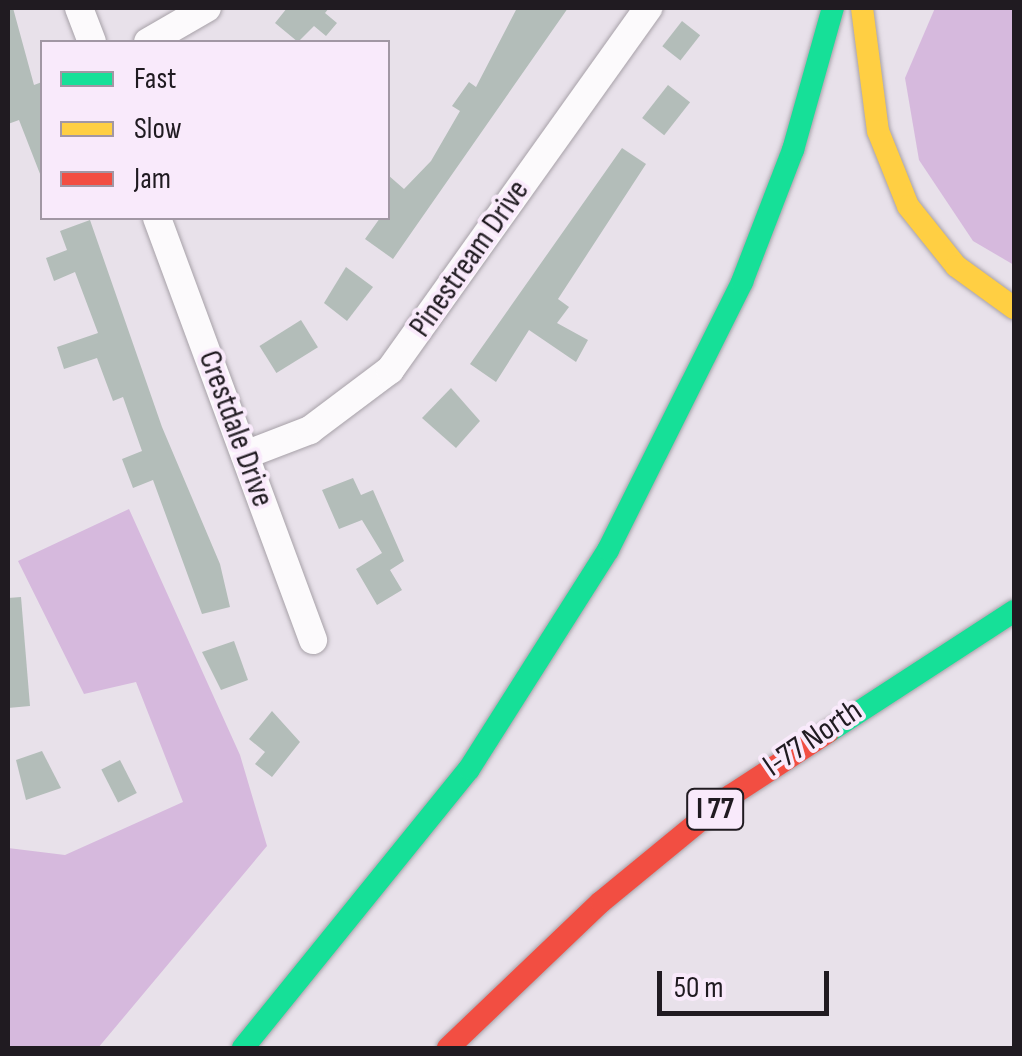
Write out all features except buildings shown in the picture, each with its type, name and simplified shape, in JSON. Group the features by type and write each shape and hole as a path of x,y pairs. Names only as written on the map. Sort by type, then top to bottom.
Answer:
{"highway":[{"path":"242,1048 469,769 608,550 742,282 798,134 832,8"},
{"path":"862,8 878,130 908,206 956,266 1014,308"},
{"name":"I-77 North","path":"448,1048 576,924 730,796 1014,611"}],"street":[{"path":"79,8 91,40"},
{"path":"151,40 207,8"},
{"name":"Pinestream Drive","path":"245,455 310,430 390,370 648,8"},
{"name":"Crestdale Drive","path":"158,220 313,640"}],"shaded area":[{"path":"935,8 1014,8 1014,265 973,241 919,160 905,78"},
{"path":"129,509 240,755 267,846 98,1048 8,1048 8,848 65,855 183,802 136,682 84,694 18,561"}],"traffic: fast":[{"path":"243,1048 469,769 608,550 742,282 793,150 833,8"},
{"path":"828,732 1014,611"}],"traffic: slow":[{"path":"862,8 878,131 908,206 956,266 1014,308"}],"traffic: jam":[{"path":"448,1048 601,902 730,796 828,732"}]}
